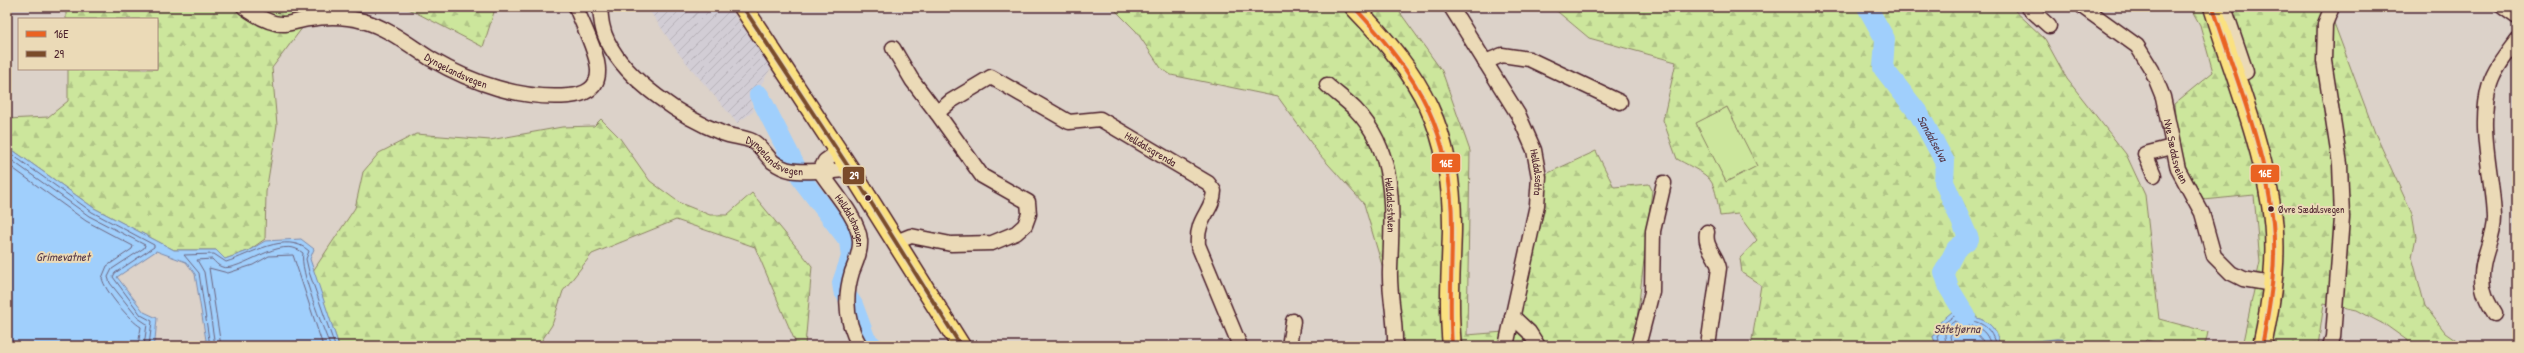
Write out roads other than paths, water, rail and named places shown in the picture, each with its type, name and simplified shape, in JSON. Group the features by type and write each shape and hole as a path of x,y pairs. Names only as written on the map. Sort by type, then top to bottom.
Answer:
{"main road":[{"path":"743,7 896,242 961,346"},
{"path":"1354,7 1392,47 1413,76 1432,111 1444,147 1452,206 1452,346"},
{"path":"2213,7 2259,154 2271,205 2274,252 2272,284 2262,346"}],"street":[{"name":"Dyngelandsvegen","path":"244,7 266,20 285,24 331,16 363,21 390,33 458,74 489,86 530,94 564,97 582,95 593,87 598,78 595,57 576,7"},
{"name":"Dyngelandsvegen","path":"600,7 602,24 608,42 617,56 644,86 709,127 757,143 772,160 793,172 815,171 827,173 848,169"},
{"name":"Helldalssåta","path":"1451,7 1526,130 1534,150 1539,177 1538,205 1506,346"},
{"path":"2028,7 2049,26"},
{"name":"Nye Sædalsveien","path":"2083,7 2128,39 2144,56 2160,87 2172,148 2186,185 2202,213 2214,256 2221,265 2243,279 2272,284"},
{"path":"2224,7 2246,72"},
{"path":"2330,346 2333,337 2342,218 2340,164 2324,61 2325,24 2332,7"},
{"path":"2503,7 2517,17"},
{"path":"2495,314 2483,291 2482,278 2483,263 2494,220 2486,122 2487,102 2490,84 2496,71 2517,40"},
{"path":"893,48 912,80 982,176 1028,202 1029,214 1025,225 1016,234 992,243 951,244 911,236 896,242"},
{"path":"1485,62 1502,55 1529,59 1620,102"},
{"name":"Helldalsgrenda","path":"937,113 951,100 991,77 1069,122 1100,119 1208,183 1214,191 1214,200 1203,214 1197,230 1198,245 1240,346"},
{"name":"Helldalsstølen","path":"1327,85 1355,109 1368,126 1384,156 1389,175 1392,215 1390,270 1395,346"},
{"path":"2154,175 2145,154 2172,148"},
{"name":"Dyngelandsvegen","path":"815,171 825,161 838,152"},
{"name":"Helldalshaugen","path":"815,171 852,218 858,230 860,240 848,298 848,320 860,346"},
{"path":"1638,346 1652,292 1653,231 1664,184"},
{"path":"1707,232 1706,244 1717,258 1719,268 1708,346"},
{"path":"1512,316 1529,332 1538,346"},
{"path":"1289,346 1293,321"}],"water":[{"name":"Grimevatnet","path":"7,146 94,208 174,250 216,250 225,259 248,251 265,241 301,239 314,249 310,259 339,346 207,346 195,274 186,262 156,251 117,277 144,312 157,318 155,340 152,346 7,346"},
{"name":"Såtetjørna","path":"1953,311 1977,318 1989,324 1994,329 2000,346 1937,346 1933,337 1940,322"}],"waterway":[{"name":"Sandalselva","path":"1867,7 1885,39 1883,68 1919,114 1945,162 1944,182 1969,239 1956,249 1944,272 1949,288 1966,316"},
{"path":"759,95 803,181 849,241 851,257 842,283 843,290 853,305 866,340 873,346"},
{"path":"2000,346 2057,340 2086,343 2089,346"}],"place":[{"name":"Øvre Sædalsvegen","path":"2271,209"}]}
